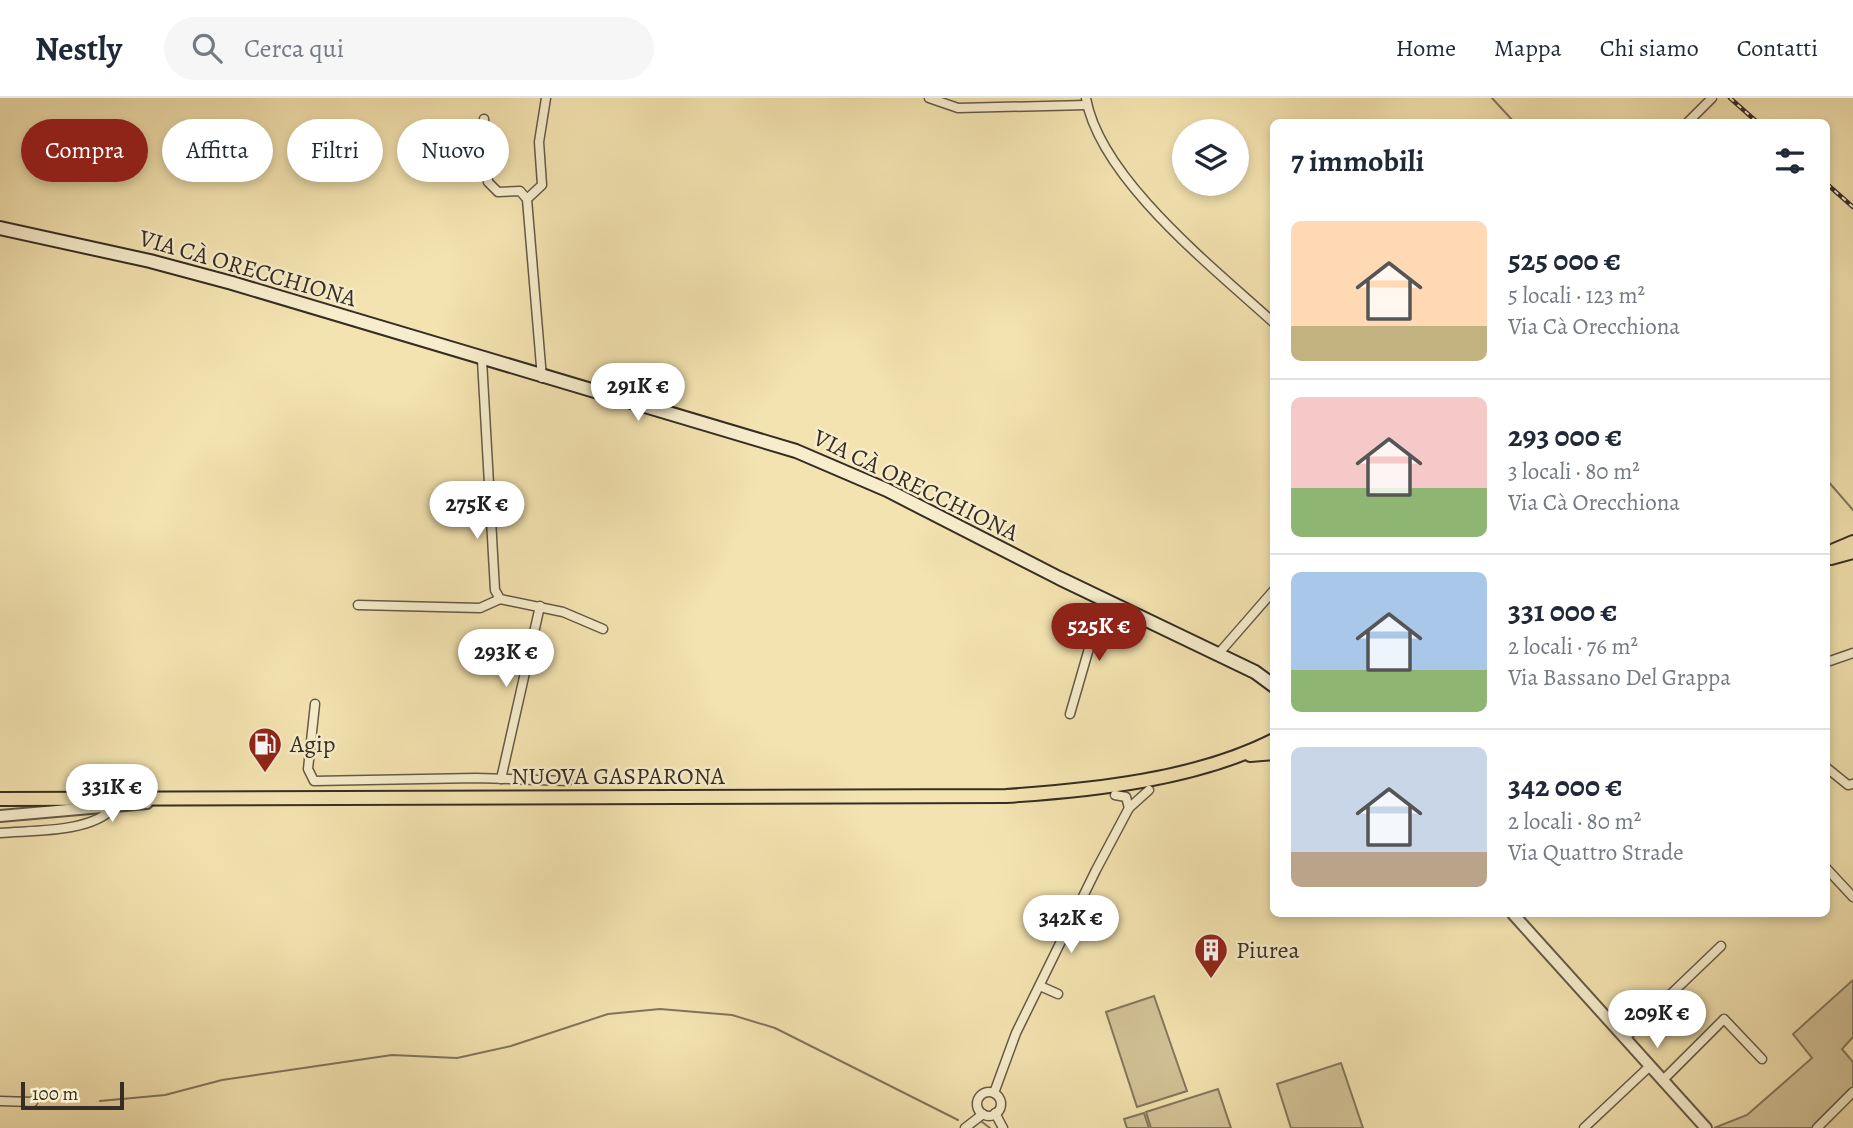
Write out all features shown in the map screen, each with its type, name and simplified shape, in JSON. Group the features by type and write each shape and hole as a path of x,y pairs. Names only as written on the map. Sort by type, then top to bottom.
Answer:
{"main road":[{"name":"VIA CÀ ORECCHIONA","path":"0,228 208,276 542,378 796,451 887,490 1103,600 1255,673 1270,683"},
{"path":"1830,552 1853,542"},
{"path":"1830,558 1853,552"},
{"name":"VIA CÀ ORECCHIONA","path":"1255,673 1270,676"},
{"name":"NUOVA GASPARONA","path":"0,799 1006,796 1129,783 1232,757 1270,742"},
{"name":"NUOVA GASPARONA","path":"1232,757 1270,753"}],"street":[{"path":"527,199 542,185 539,142 546,98"},
{"path":"929,98 958,108 1086,102 1105,150 1120,171 1183,239 1270,319"},
{"path":"1691,119 1712,98"},
{"path":"488,182 498,192 520,191 527,199 542,378"},
{"path":"482,359 495,590 500,599"},
{"path":"1215,653 1220,652 1270,595"},
{"path":"358,605 480,608 500,599 563,612 603,629"},
{"path":"1070,714 1103,600"},
{"path":"501,779 540,606"},
{"path":"1830,661 1853,653"},
{"path":"315,704 309,769 314,781 476,778 568,781"},
{"path":"1830,770 1848,785 1853,784"},
{"path":"475,797 476,778"},
{"path":"994,1093 1016,1033 1129,808 1149,790"},
{"path":"1115,795 1126,797 1129,808"},
{"path":"0,816 221,798"},
{"path":"0,833 90,824 104,818 113,808"},
{"path":"1830,872 1853,897"},
{"path":"1516,917 1706,1128"},
{"path":"1625,1038 1721,946"},
{"path":"1040,986 1058,994"},
{"path":"1663,1080 1724,1019 1762,1059"},
{"path":"1584,1128 1650,1066"},
{"path":"983,1114 978,1108 979,1097 986,1092 994,1093 1000,1101 995,1114"},
{"path":"1817,1128 1853,1092"},
{"path":"0,1101 33,1102"},
{"path":"965,1128 983,1114 995,1114"},
{"path":"995,1114 1003,1128"}],"shaded area":[{"path":"1853,980 1853,1037 1842,1049 1853,1062 1853,1087 1814,1128 1714,1128 1747,1115 1812,1058 1793,1034"},
{"path":"1154,996 1187,1091 1137,1107 1106,1012"},
{"path":"1341,1063 1363,1128 1291,1128 1277,1084"},
{"path":"1218,1089 1231,1128 1151,1128 1146,1112"},
{"path":"1144,1113 1149,1128 1127,1128 1124,1119"}],"waterway":[{"path":"1492,98 1511,119"},
{"path":"1830,483 1853,510"},
{"path":"100,1101 165,1095 222,1080 392,1055 457,1058 511,1046 608,1014 660,1009 732,1015 775,1028 958,1120"},
{"path":"982,1122 990,1128"}],"railway":[{"path":"1730,98 1754,119"},
{"path":"1830,187 1853,207"}],"place":[{"name":"Agip","path":"265,774"},
{"name":"Piurea","path":"1211,980"}]}
